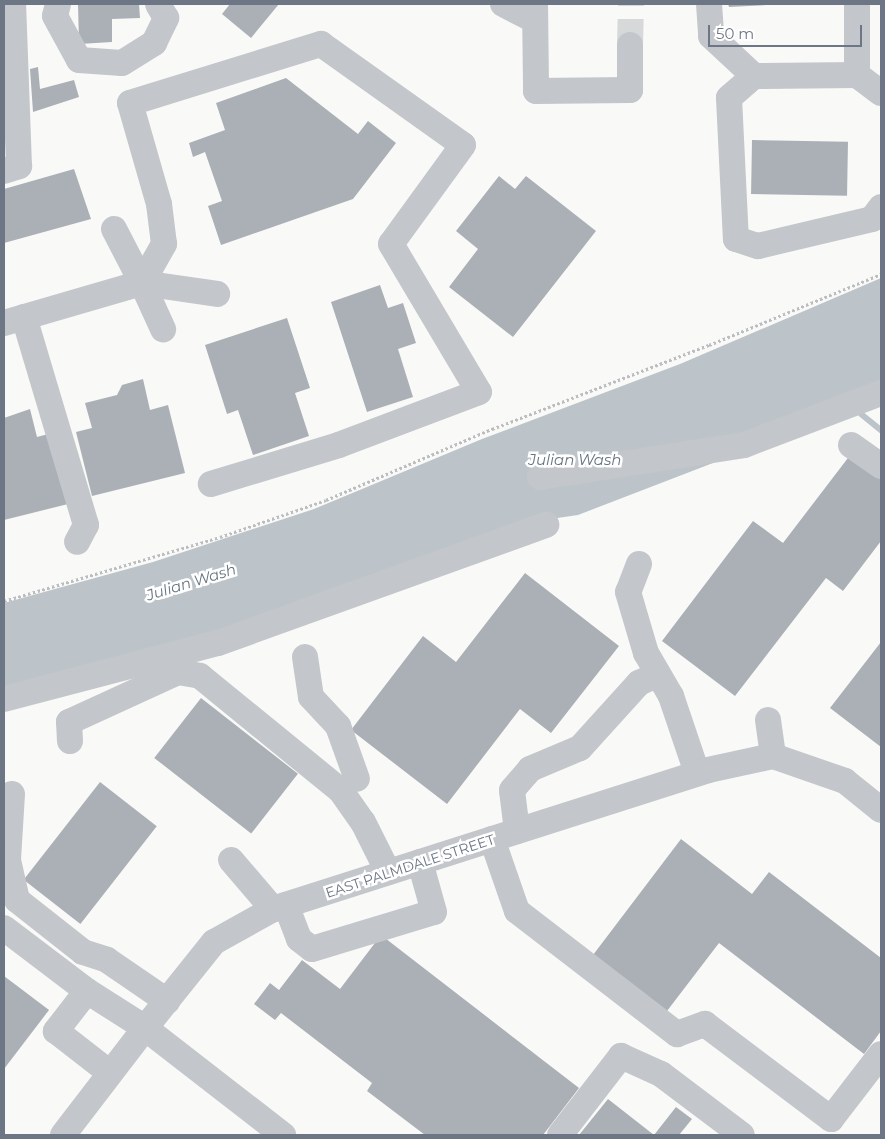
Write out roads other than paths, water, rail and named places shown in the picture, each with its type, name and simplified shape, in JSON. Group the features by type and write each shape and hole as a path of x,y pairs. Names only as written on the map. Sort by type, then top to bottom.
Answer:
{"street":[{"path":"4,171 19,166 13,4"},
{"path":"58,4 55,16 79,60 122,63 154,43 166,18 158,4"},
{"path":"503,4 535,12 536,91 630,90 630,45"},
{"path":"709,4 710,36 754,76"},
{"path":"857,4 857,75"},
{"path":"142,283 164,244 159,204 130,103 321,44 463,145 391,244 479,392 339,445 211,484"},
{"path":"881,93 857,75 754,76 729,98 736,239 758,246 872,219 881,208"},
{"path":"114,229 163,329"},
{"path":"77,542 86,525 14,320 142,283 217,294"},
{"path":"540,477 744,444 881,392"},
{"path":"851,445 881,466"},
{"path":"4,699 218,643 546,525"},
{"path":"639,564 628,592 646,653 671,696 697,773"},
{"path":"305,657 311,697 338,726 357,779"},
{"path":"70,741 69,722 178,672 200,676 341,791 363,822 388,872"},
{"path":"517,831 512,790 530,769 580,748 639,683 658,674"},
{"path":"768,720 773,756 845,781 881,810"},
{"name":"EAST PALMDALE STREET","path":"63,1135 214,942 280,907 697,773 773,756"},
{"path":"12,794 8,860 17,900 83,952 107,960 167,1001"},
{"path":"492,839 517,910 677,1034 705,1024 831,1119 881,1054"},
{"path":"231,860 280,907 299,939 312,949 434,912 420,862"},
{"path":"4,928 87,991 145,1028 283,1135"},
{"path":"87,991 56,1031 110,1073"},
{"path":"560,1135 621,1056 661,1074 742,1135"}],"water":[{"name":"Julian Wash","path":"881,278 881,384 739,453 578,515 523,523 275,618 4,691 4,603 153,562 314,509 482,439 680,364"}],"waterway":[{"path":"861,414 881,430"}],"tunnel":[{"path":"630,45 631,4"}]}
